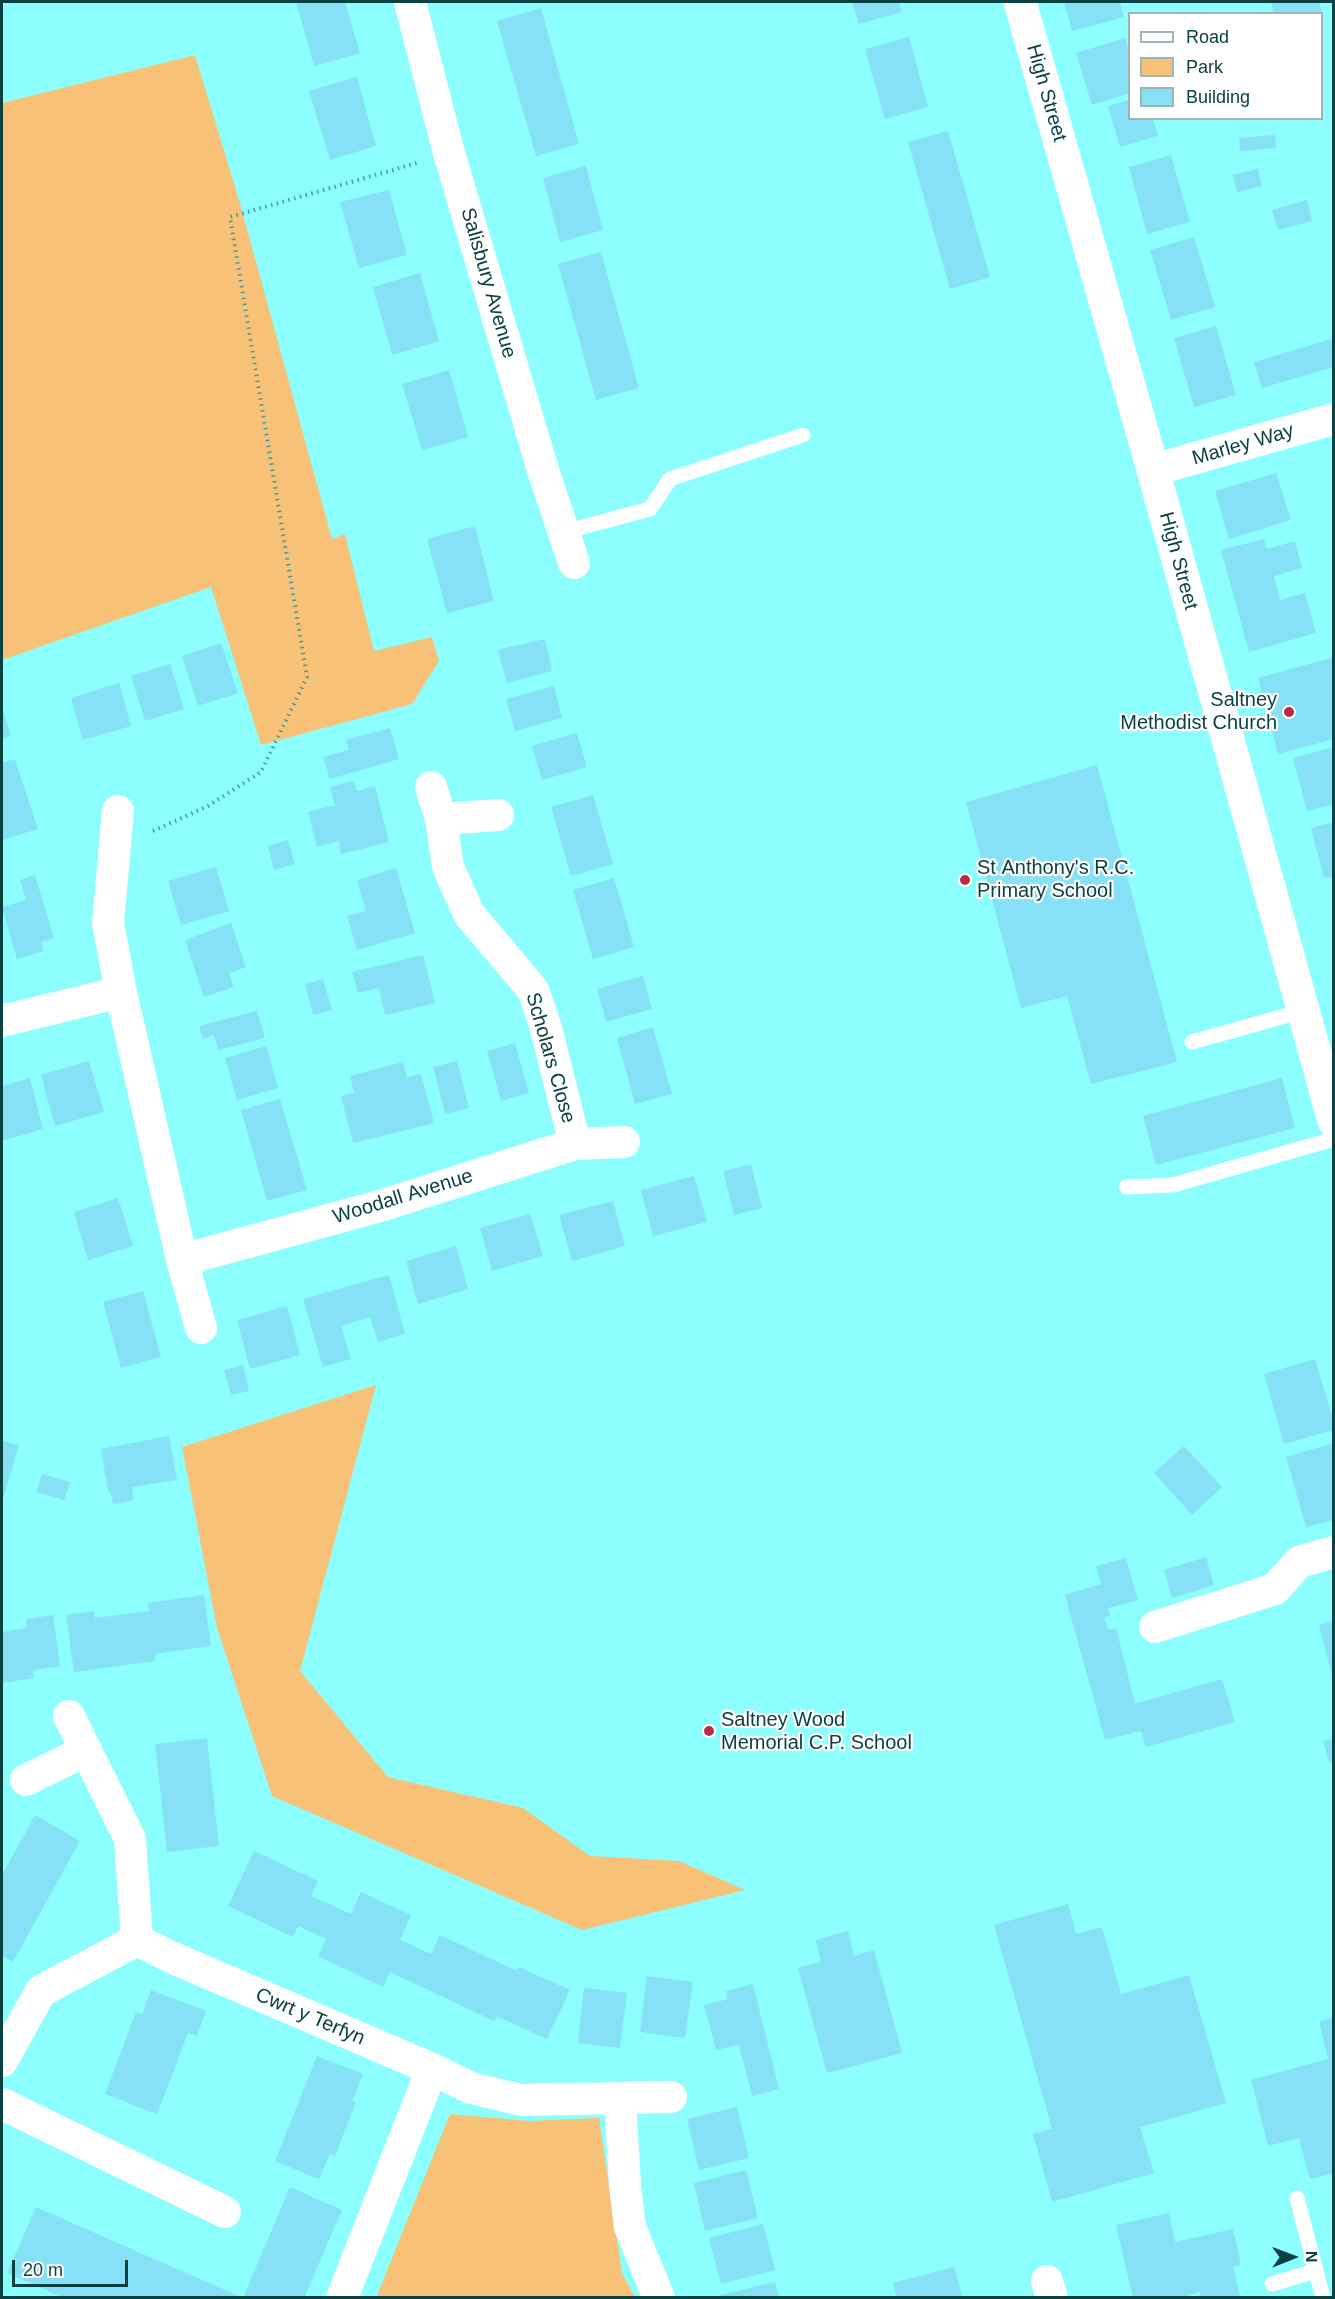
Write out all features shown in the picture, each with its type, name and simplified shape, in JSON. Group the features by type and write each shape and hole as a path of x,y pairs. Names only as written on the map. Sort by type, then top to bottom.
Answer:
{"main road":[{"name":"High Street","path":"1020,2 1154,470 1334,1121"}],"street":[{"name":"Salisbury Avenue","path":"410,2 449,153 542,467 574,563"},
{"name":"Marley Way","path":"1154,470 1334,420"},
{"name":"Scholars Close","path":"431,787 441,819 448,867 469,914 533,990 546,1028 575,1144"},
{"path":"441,819 498,815"},
{"path":"117,824 108,923 121,992 182,1260 201,1328"},
{"path":"2,1021 121,992"},
{"name":"Woodall Avenue","path":"182,1260 380,1206 575,1144 624,1142"},
{"path":"1155,1627 1275,1589 1299,1562 1334,1552"},
{"path":"2,2061 41,1990 137,1940 130,1839 69,1716"},
{"path":"26,1780 85,1750"},
{"name":"Cwrt y Terfyn","path":"137,1940 471,2088 520,2100 671,2097"},
{"path":"342,2298 432,2069"},
{"path":"620,2099 630,2227 659,2298"},
{"path":"2,2104 225,2212"}],"lane":[{"path":"564,532 650,509 670,479 803,435"},
{"path":"1192,1042 1303,1011"},
{"path":"1126,1186 1173,1185 1334,1139"},
{"path":"1297,2198 1323,2298"},
{"path":"1272,2284 1316,2271"}],"path":[{"path":"117,824 156,831 208,806 261,772 307,677 230,218 449,153"}],"green space":[{"path":"195,55 239,200 332,539 345,534 374,651 432,637 439,661 412,704 261,745 211,587 2,660 2,103"},
{"path":"376,1385 300,1671 388,1777 523,1808 590,1856 679,1861 745,1890 582,1930 272,1796 217,1628 182,1447"},
{"path":"450,2114 529,2121 599,2118 622,2273 635,2297 376,2298"}],"building":[{"path":"296,2 345,2 360,53 314,66"},
{"path":"852,2 899,2 902,12 859,24"},
{"path":"1064,2 1120,2 1124,17 1072,31"},
{"path":"1271,2 1319,2 1322,11 1319,12 1274,12"},
{"path":"541,8 579,144 536,156 497,21"},
{"path":"909,37 928,107 885,119 865,49"},
{"path":"1125,38 1128,47 1128,94 1092,105 1076,53"},
{"path":"357,77 376,146 330,160 309,91"},
{"path":"1128,101 1128,120 1154,120 1158,136 1120,147 1108,106"},
{"path":"948,131 990,277 950,289 908,142"},
{"path":"1275,135 1276,148 1240,151 1239,138"},
{"path":"1171,155 1190,222 1147,234 1129,167"},
{"path":"586,166 603,230 560,242 543,178"},
{"path":"1258,169 1262,186 1237,192 1233,175"},
{"path":"389,190 407,255 359,268 340,202"},
{"path":"1307,200 1312,221 1278,230 1272,210"},
{"path":"1194,237 1215,307 1171,320 1150,250"},
{"path":"601,252 639,388 596,400 558,264"},
{"path":"420,273 439,341 392,355 373,287"},
{"path":"1216,326 1236,395 1194,407 1174,338"},
{"path":"1332,339 1334,367 1262,388 1254,362"},
{"path":"449,370 468,437 422,450 402,384"},
{"path":"1276,473 1291,520 1229,539 1215,491"},
{"path":"475,526 494,601 447,613 427,539"},
{"path":"1264,539 1267,549 1295,541 1302,568 1274,576 1280,600 1305,593 1316,633 1249,652 1221,550"},
{"path":"545,639 552,671 507,683 498,650"},
{"path":"221,643 238,693 198,706 182,656"},
{"path":"1334,657 1334,739 1278,754 1258,678"},
{"path":"170,664 184,709 145,721 131,676"},
{"path":"119,683 131,726 83,740 71,698"},
{"path":"554,686 562,718 515,731 506,699"},
{"path":"2,706 11,736 2,739"},
{"path":"390,728 399,759 330,779 323,757 349,750 346,740"},
{"path":"577,733 587,767 542,780 532,746"},
{"path":"1334,747 1334,804 1307,811 1293,758"},
{"path":"15,759 38,829 2,840 2,763"},
{"path":"1097,765 1177,1062 1091,1084 1067,996 1021,1008 966,802"},
{"path":"354,781 357,791 375,786 389,842 341,854 339,841 317,847 308,812 335,805 330,787"},
{"path":"593,795 613,864 571,876 551,807"},
{"path":"1334,822 1334,876 1324,878 1311,828"},
{"path":"288,840 295,864 274,870 268,846"},
{"path":"216,867 229,911 181,925 168,881"},
{"path":"396,868 415,933 357,950 347,916 366,911 357,880"},
{"path":"35,875 54,938 41,942 44,951 17,959 2,907 26,900 20,880"},
{"path":"614,878 634,947 593,959 573,890"},
{"path":"231,923 246,967 229,973 234,987 204,997 185,940"},
{"path":"423,955 435,1003 385,1015 379,988 358,993 352,972"},
{"path":"643,976 652,1009 606,1022 597,989"},
{"path":"323,979 332,1010 313,1015 305,984"},
{"path":"257,1011 265,1038 218,1050 214,1035 203,1039 199,1026"},
{"path":"653,1027 672,1094 635,1104 617,1038"},
{"path":"515,1043 529,1093 501,1101 487,1051"},
{"path":"266,1046 278,1088 237,1100 225,1058"},
{"path":"89,1061 104,1112 55,1126 41,1075"},
{"path":"457,1061 469,1108 445,1114 433,1067"},
{"path":"403,1062 407,1077 421,1074 434,1123 353,1143 341,1096 354,1093 350,1076"},
{"path":"30,1078 43,1129 2,1141 2,1086"},
{"path":"1282,1078 1295,1128 1156,1165 1143,1116"},
{"path":"280,1099 307,1190 267,1201 241,1110"},
{"path":"751,1164 762,1208 734,1215 723,1171"},
{"path":"694,1176 707,1222 653,1236 641,1190"},
{"path":"118,1198 133,1246 88,1260 74,1212"},
{"path":"613,1201 625,1246 572,1261 559,1215"},
{"path":"530,1214 543,1256 492,1271 480,1228"},
{"path":"456,1246 468,1289 418,1304 406,1261"},
{"path":"389,1275 405,1334 378,1342 370,1317 341,1326 351,1359 323,1367 303,1299"},
{"path":"143,1291 161,1357 121,1368 103,1302"},
{"path":"287,1306 300,1355 250,1369 237,1320"},
{"path":"1315,1359 1334,1423 1334,1430 1284,1444 1264,1374"},
{"path":"243,1365 249,1391 231,1395 224,1370"},
{"path":"169,1436 177,1480 132,1487 134,1500 113,1504 110,1491 108,1491 101,1449"},
{"path":"2,1441 19,1445 2,1503"},
{"path":"1334,1443 1334,1520 1306,1527 1286,1457"},
{"path":"1184,1446 1222,1487 1192,1515 1154,1473"},
{"path":"42,1474 70,1482 64,1500 36,1492"},
{"path":"1206,1557 1214,1585 1172,1598 1164,1570"},
{"path":"1126,1558 1138,1600 1108,1608 1110,1616 1104,1617 1108,1630 1116,1628 1135,1704 1222,1679 1235,1722 1146,1747 1141,1731 1105,1740 1065,1595 1101,1584 1096,1566"},
{"path":"204,1595 211,1646 155,1654 155,1661 74,1672 66,1615 94,1611 95,1618 149,1611 148,1603"},
{"path":"53,1615 60,1666 33,1670 34,1678 2,1683 2,1632 27,1628 26,1619"},
{"path":"1334,1621 1334,1680 1333,1680 1319,1625"},
{"path":"207,1738 219,1846 167,1852 155,1744"},
{"path":"1334,1739 1334,1761 1329,1763 1323,1741"},
{"path":"35,1815 80,1841 13,1962 2,1955 2,1875"},
{"path":"254,1851 318,1881 311,1896 351,1914 361,1892 411,1915 400,1940 431,1954 440,1935 517,1971 519,1967 570,1990 547,2039 496,2016 494,2021 390,1972 383,1987 318,1956 326,1939 298,1926 293,1937 228,1906"},
{"path":"1068,1904 1076,1934 1102,1927 1121,1994 1189,1975 1226,2103 1140,2127 1154,2173 1052,2202 1033,2134 1052,2129 994,1925"},
{"path":"848,1931 854,1956 874,1950 902,2053 827,2073 798,1968 821,1962 816,1940"},
{"path":"647,1976 693,1982 685,2038 640,2032"},
{"path":"753,1984 779,2089 752,2096 739,2045 716,2050 704,2005 728,1999 726,1991"},
{"path":"584,1988 627,1993 620,2048 578,2043"},
{"path":"151,1990 206,2011 197,2036 188,2033 157,2114 105,2094 136,2012 142,2015"},
{"path":"1334,2018 1334,2173 1310,2179 1299,2138 1268,2146 1251,2080 1328,2059 1319,2022"},
{"path":"317,2056 363,2074 352,2101 356,2102 335,2156 330,2153 319,2179 275,2161"},
{"path":"737,2107 749,2158 699,2170 687,2119"},
{"path":"746,2170 758,2218 705,2231 694,2183"},
{"path":"290,2187 342,2210 304,2298 243,2298"},
{"path":"36,2207 243,2298 64,2298 7,2273"},
{"path":"1169,2213 1175,2242 1233,2229 1241,2265 1233,2267 1240,2296 1201,2298 1200,2292 1189,2295 1190,2298 1133,2298 1116,2225"},
{"path":"763,2224 775,2270 721,2284 709,2238"},
{"path":"954,2267 963,2298 897,2298 893,2283"},
{"path":"775,2282 779,2298 722,2298 721,2295"}],"place":[{"name":"Saltney Methodist Church","path":"1289,712"},
{"name":"St Anthony's R.C. Primary School","path":"965,880"},
{"name":"Saltney Wood Memorial C.P. School","path":"709,1731"}]}
